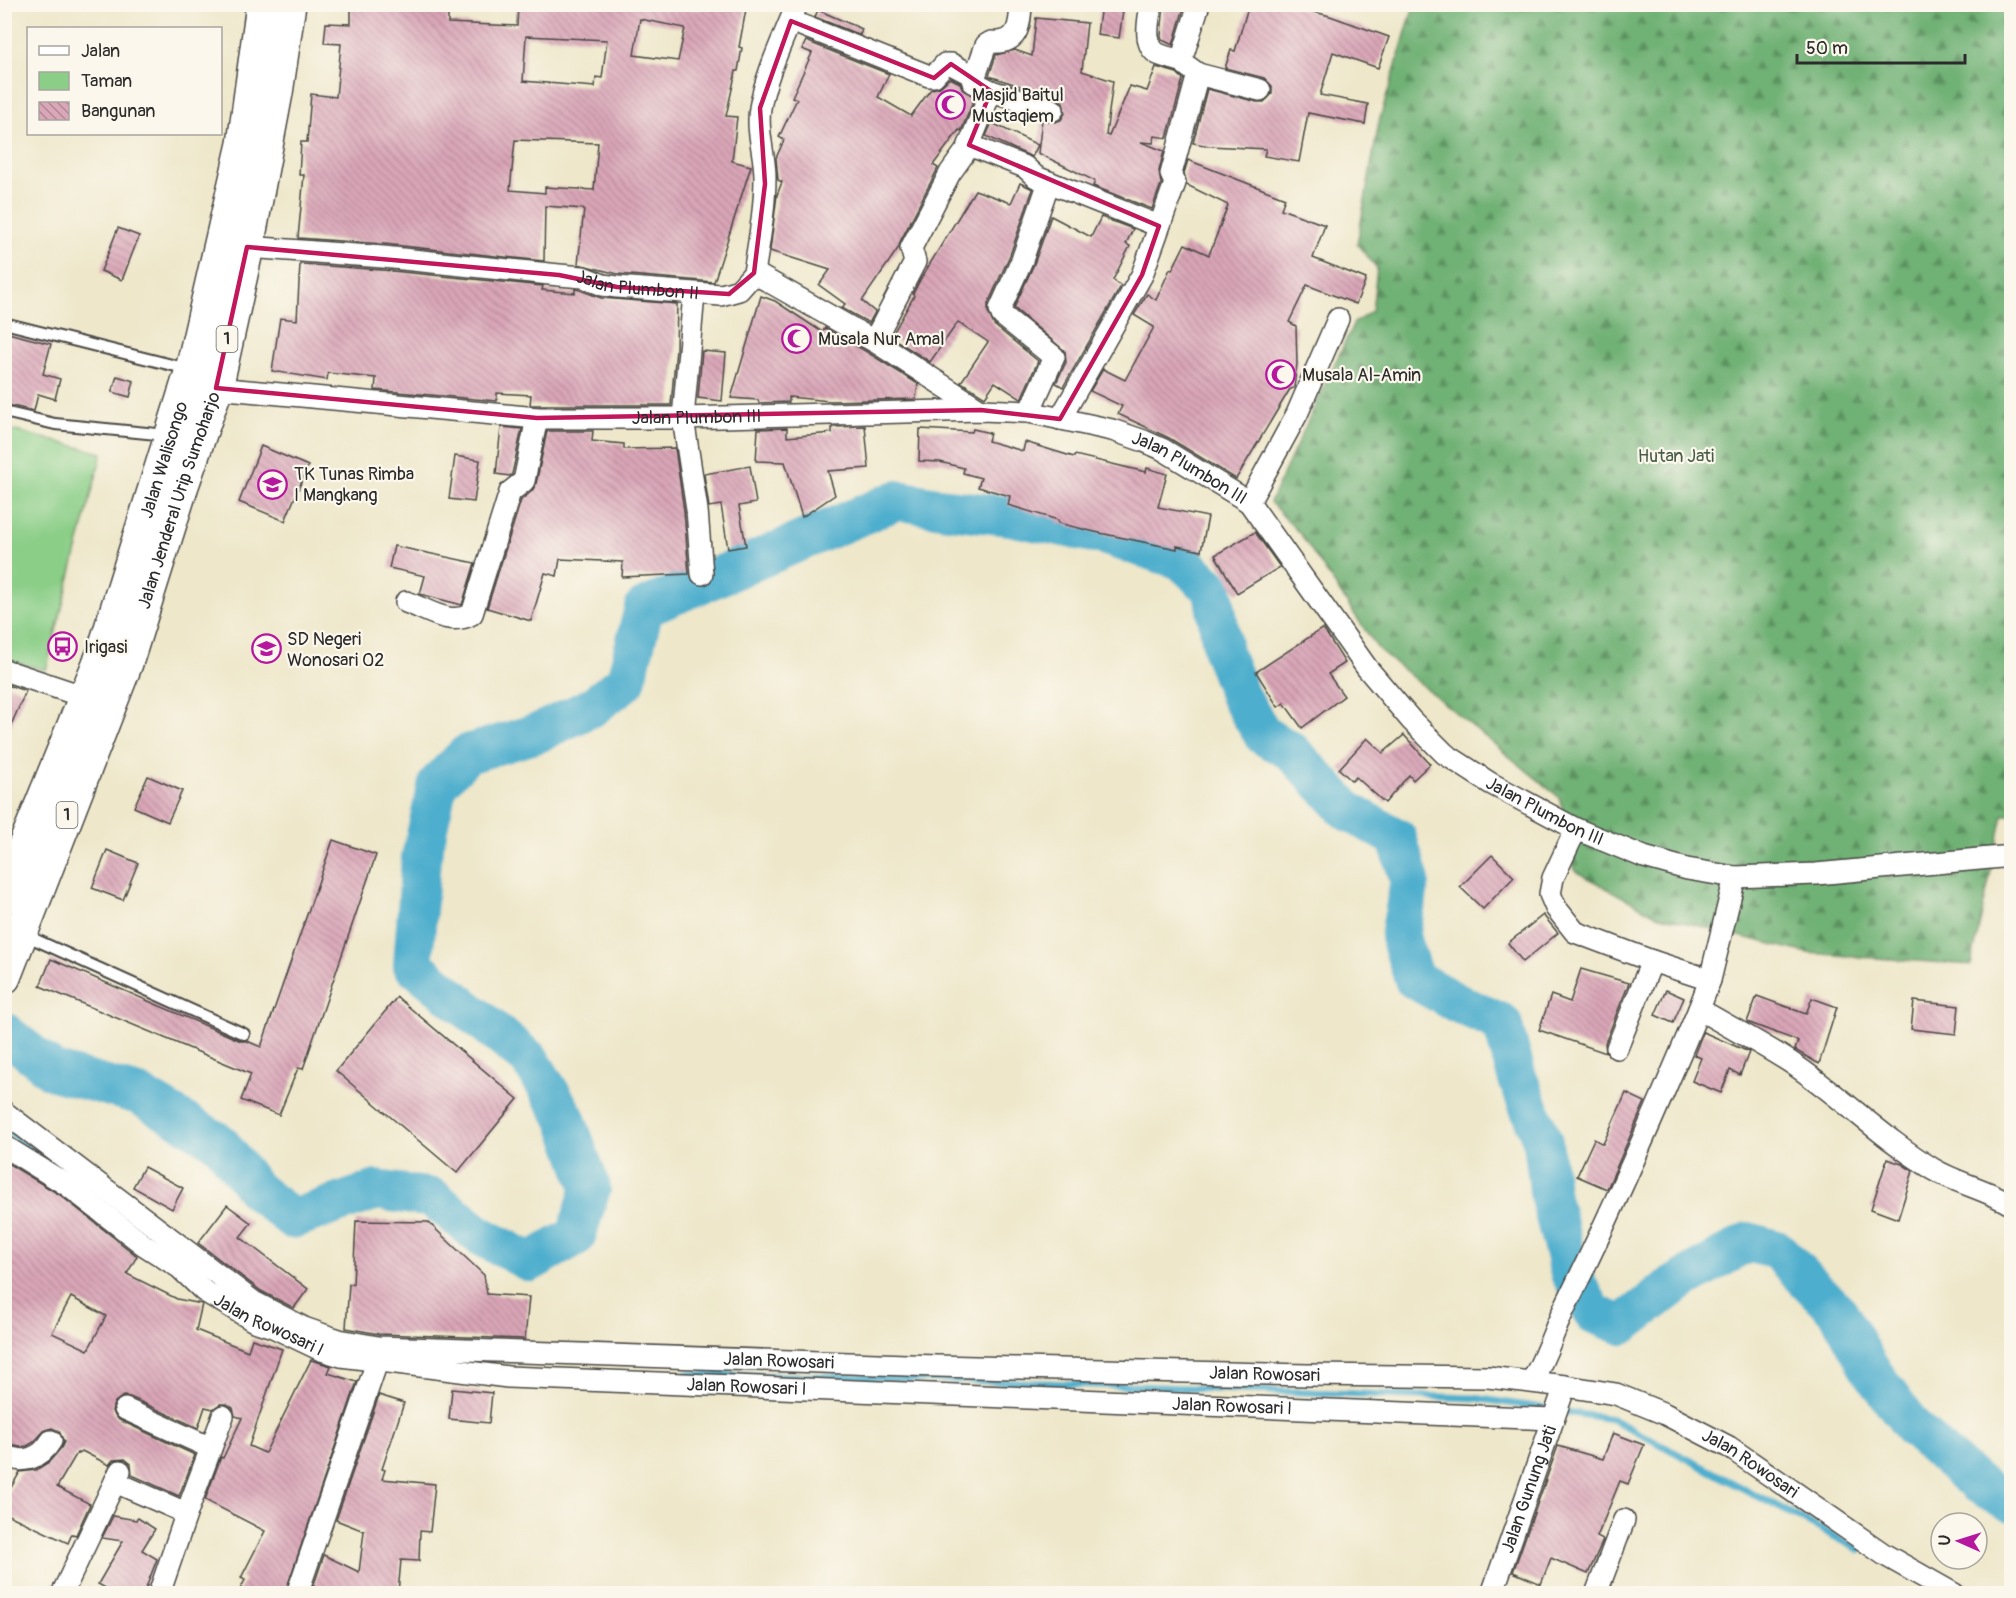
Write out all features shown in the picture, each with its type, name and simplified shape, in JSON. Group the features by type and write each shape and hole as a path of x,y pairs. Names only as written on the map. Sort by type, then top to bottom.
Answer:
{"highway":[{"name":"Jalan Walisongo","path":"4,897 103,654 170,435 204,379 244,144 264,89 263,4"},
{"name":"Jalan Jenderal Urip Sumoharjo","path":"6,972 126,663 182,484 204,379 248,247 264,89 289,4"}],"street":[{"path":"1021,4 1016,34 1010,40 987,43 973,82 991,91 1053,110"},
{"path":"1151,4 1148,33 1152,48 1156,53 1181,61 1198,74 1260,90"},
{"path":"1181,61 1199,4"},
{"path":"974,75 951,64 945,64 934,76 929,76 794,13 767,81 760,108 765,184 754,273 874,341 981,410"},
{"path":"1060,419 1142,275 1175,183 1171,174 1198,74"},
{"path":"874,341 915,262 911,248 950,173 969,145 991,91"},
{"path":"969,145 1024,167 1036,177 1159,226"},
{"path":"1029,412 1054,357 1002,315 1000,309 1022,260 1049,182"},
{"name":"Jalan Plumbon II","path":"248,247 383,257 559,275 583,278 617,287 694,294 729,294 740,290 754,273"},
{"path":"694,294 683,418 697,510 702,574"},
{"path":"1249,502 1297,414 1338,319"},
{"name":"Jalan Plumbon III","path":"204,379 537,418 683,418 981,410 1029,412 1112,430 1162,449 1249,502 1367,668 1411,720 1445,754 1490,783 1576,829 1644,857 1687,869 1736,877 1816,874 2012,856"},
{"path":"406,602 447,618 464,619 472,614 510,492 524,481 537,418"},
{"path":"4,670 85,697"},
{"path":"1576,829 1553,879 1550,894 1556,908 1575,932 1710,980"},
{"path":"1532,1381 1542,1364 1564,1309 1640,1149 1699,1009 1710,980 1736,877"},
{"path":"1617,1048 1652,961"},
{"path":"1699,1009 1791,1063 1878,1131 1934,1169 2012,1205"},
{"name":"Jalan Rowosari I","path":"4,1112 254,1302 304,1328 339,1340 378,1347 518,1351"},
{"name":"Jalan Rowosari I","path":"4,1146 67,1185 144,1245 180,1268 204,1291 226,1306 254,1321 273,1327 321,1350 376,1362 508,1377 1554,1413"},
{"name":"Jalan Rowosari","path":"518,1351 936,1366 1488,1377 1532,1381 1616,1394 1665,1414 1728,1447 1885,1555 1954,1593"},
{"path":"297,1593 376,1362"},
{"name":"Jalan Gunung Jati","path":"1492,1593 1565,1386"},
{"path":"125,1408 211,1448"},
{"path":"159,1593 186,1513 223,1416"},
{"path":"4,1455 10,1458 33,1459 46,1450 51,1441"},
{"path":"62,1593 117,1477 186,1513"},
{"path":"1596,1593 1624,1520"}],"lane":[{"path":"4,323 204,379"},
{"path":"4,412 55,424 170,435"},
{"path":"22,934 244,1034"}],"highlighted area":[{"path":"791,21 934,78 951,64 991,91 969,145 1159,226 1142,275 1060,419 981,410 537,418 216,388 247,247 559,275 617,287 729,294 754,273 765,184 760,108"}],"green space":[{"name":"Hutan Jati","path":"1414,5 2011,5 2012,815 2003,815 1971,965 1807,953 1656,915 1575,871 1560,798 1378,649 1301,535 1270,502 1354,323 1372,311 1377,268 1357,244 1379,122"},
{"path":"4,428 102,453 46,670 5,660"}],"building":[{"path":"351,4 448,4 448,23 517,26 518,4 667,4 698,10 700,4 747,4 739,47 742,48 738,71 736,71 726,116 737,117 732,161 751,166 714,282 618,274 578,264 584,209 545,206 544,261 384,244 298,238 304,175 299,175 301,142 307,142 311,94 336,97 341,44 324,43 326,23 351,24","holes":["640,19 685,28 678,61 634,55","526,36 607,40 602,78 596,77 595,87 523,81","515,140 598,143 594,190 545,187 545,193 510,190"]},
{"path":"1101,4 1124,4 1119,38 1097,35"},
{"path":"1164,4 1185,4 1173,45 1162,40 1161,36"},
{"path":"1249,4 1283,4 1330,16 1389,37 1378,68 1333,52 1320,95 1368,104 1365,124 1308,113 1299,162 1264,156 1266,149 1193,143 1207,89 1257,102 1264,102 1272,94 1272,86 1264,78 1225,68 1231,50 1235,51"},
{"path":"818,10 862,29 860,35 815,17"},
{"path":"1036,18 1087,23 1082,71 1113,81 1106,135 1109,136 1130,86 1147,91 1156,67 1177,73 1183,79 1167,138 1155,136 1153,143 1141,142 1164,151 1159,171 1161,184 1152,209 1093,186 1095,181 1038,153 1042,120 1055,122 1061,120 1065,113 1063,102 989,76 996,55 1015,50 1032,56"},
{"path":"806,41 889,74 878,97 911,116 931,89 940,87 950,78 960,83 963,90 975,97 961,131 959,130 933,165 938,168 899,247 862,301 875,312 869,323 842,308 845,304 819,285 830,270 770,251 777,195 782,182 778,180 776,158 784,140 779,137 797,99 792,97 812,53 802,49"},
{"path":"992,123 1038,145 1032,157 986,136"},
{"path":"1188,160 1285,198 1281,209 1325,225 1313,258 1366,279 1356,304 1307,285 1289,322 1296,326 1297,364 1294,388 1290,389 1236,479 1169,438 1118,414 1122,406 1090,391 1103,369 1125,380 1154,327 1134,315 1147,294 1156,300 1170,269 1172,270 1185,244 1209,255 1228,205 1187,185 1184,173"},
{"path":"1020,183 1033,189 1010,255 988,304 988,312 994,325 1038,361 1021,399 995,382 985,397 961,382 988,342 958,322 930,362 891,337 914,296 920,280 975,190 1011,203"},
{"path":"1051,216 1091,237 1101,217 1133,229 1126,244 1130,246 1113,280 1121,286 1063,387 1056,383 1066,362 1065,351 1014,308 1034,264"},
{"path":"118,228 139,236 122,280 101,271"},
{"path":"300,264 543,286 542,290 575,293 575,289 601,298 677,304 671,405 530,405 531,395 497,393 497,401 375,390 376,378 328,373 327,380 272,371 280,318 297,320"},
{"path":"761,296 775,301 822,332 825,328 918,384 916,399 830,401 789,397 789,402 759,403 758,400 731,398"},
{"path":"4,332 51,344 43,374 60,379 55,399 38,394 34,411 4,404"},
{"path":"702,351 726,353 722,401 698,398"},
{"path":"117,376 134,381 130,397 112,392"},
{"path":"865,426 869,468 828,471 835,495 802,517 785,462 756,461 758,429 787,428 787,437 832,433 832,427"},
{"path":"501,427 522,429 510,476 496,474"},
{"path":"920,429 972,432 973,429 990,433 988,441 1023,451 1025,442 1074,457 1075,455 1146,472 1147,468 1167,474 1158,507 1208,517 1201,551 1177,546 1177,549 1095,532 1058,523 1058,520 1008,505 1010,496 978,487 981,478 963,473 964,468 940,462 919,461"},
{"path":"547,431 593,431 592,441 624,444 624,449 675,448 684,511 689,574 622,577 623,562 560,559 557,576 545,573 531,621 487,608 521,500 532,491 536,484"},
{"name":"TK Tunas Rimba I Mangkang","path":"261,446 308,466 285,521 239,502"},
{"path":"455,456 480,460 474,502 449,499"},
{"path":"750,466 756,503 739,506 746,546 728,549 721,505 709,507 704,474"},
{"path":"1255,532 1280,567 1237,593 1215,555"},
{"path":"394,546 475,563 462,605 420,594 425,576 389,568"},
{"path":"1323,628 1345,663 1328,674 1344,696 1302,728 1284,703 1278,707 1256,672"},
{"path":"4,684 26,691 4,741"},
{"path":"1404,735 1430,764 1413,780 1409,775 1385,803 1356,777 1352,781 1339,769 1367,738 1383,753"},
{"path":"148,776 182,791 168,822 134,807"},
{"path":"333,840 376,855 303,1069 298,1068 279,1115 241,1100 251,1074 40,986 51,959 241,1041 261,1047"},
{"path":"107,850 138,863 123,900 92,888"},
{"path":"1492,855 1514,877 1483,909 1460,887"},
{"path":"1543,915 1558,933 1523,962 1508,943"},
{"path":"1581,969 1629,983 1605,1043 1606,1053 1539,1030 1551,995 1570,1002"},
{"path":"1666,990 1684,998 1673,1023 1655,1015"},
{"path":"1757,996 1806,1014 1812,998 1837,1007 1819,1064 1795,1050 1798,1041 1747,1022"},
{"path":"397,997 518,1099 457,1173 336,1071"},
{"path":"1914,1001 1959,1006 1956,1034 1911,1029"},
{"path":"1703,1032 1749,1052 1740,1075 1730,1070 1721,1093 1692,1081 1701,1058 1694,1055"},
{"path":"1626,1093 1645,1102 1607,1189 1577,1176 1594,1139 1603,1144"},
{"path":"1887,1159 1913,1171 1898,1219 1871,1209"},
{"path":"4,1161 60,1195 137,1256 127,1274 177,1299 202,1304 196,1330 248,1351 252,1339 282,1349 249,1446 265,1453 311,1360 331,1366 328,1373 357,1382 285,1593 238,1593 245,1580 241,1578 265,1531 205,1500 221,1457 223,1458 242,1418 235,1416 233,1408 227,1404 220,1404 213,1409 205,1407 198,1428 130,1397 123,1396 114,1403 112,1411 119,1420 195,1455 179,1496 132,1475 131,1464 125,1459 113,1460 109,1465 82,1451 77,1453 57,1487 90,1504 76,1535 72,1534 68,1543 4,1513 4,1500 20,1472 36,1470 49,1462 61,1448 64,1442 59,1431 52,1428 45,1430 27,1446 19,1447 4,1443","holes":["71,1297 106,1316 88,1350 52,1333"]},
{"path":"144,1167 183,1188 172,1209 133,1187"},
{"path":"227,1205 251,1223 240,1237 308,1289 294,1308 261,1291 198,1243"},
{"path":"356,1221 428,1222 484,1275 487,1294 529,1297 525,1339 379,1334 346,1328 349,1284 353,1284"},
{"path":"452,1389 492,1393 489,1423 449,1419"},
{"path":"379,1395 404,1403 382,1469 385,1470 382,1479 435,1484 430,1532 420,1531 419,1561 401,1560 398,1593 311,1593 324,1555 359,1572 364,1531 336,1520"},
{"path":"1613,1433 1644,1445 1628,1484 1620,1481 1597,1537 1603,1540 1588,1574 1551,1558 1541,1584 1513,1572 1558,1446 1603,1459"},
{"path":"113,1516 136,1520 138,1518 155,1529 142,1550 157,1559 144,1593 115,1593 98,1584 123,1541 102,1538"}],"waterway":[{"path":"4,1032 53,1071 139,1095 220,1143 255,1189 292,1219 377,1190 433,1198 479,1235 530,1262 576,1236 591,1188 565,1117 530,1060 413,965 421,858 438,783 467,754 538,733 592,707 626,681 644,608 897,500 1009,516 1103,535 1181,560 1213,590 1223,652 1240,697 1264,736 1291,751 1348,811 1397,838 1410,881 1400,937 1414,979 1457,1003 1502,1023 1517,1077 1543,1142 1550,1198 1570,1273 1594,1314 1622,1325 1673,1286 1748,1242 1777,1250 1839,1313 1868,1366 1914,1429 1975,1482 2012,1503"},
{"path":"4,1128 44,1160"},
{"path":"687,1374 869,1377 1475,1398 1548,1409"},
{"path":"1559,1411 1612,1419 1860,1550"}],"place":[{"name":"Masjid Baitul Mustaqiem","path":"951,105"},
{"name":"Musala Nur Amal","path":"797,339"},
{"name":"Musala Al-Amin","path":"1281,375"},
{"name":"TK Tunas Rimba I Mangkang","path":"273,484"},
{"name":"Irigasi","path":"63,647"},
{"name":"SD Negeri Wonosari 02","path":"266,649"}]}
